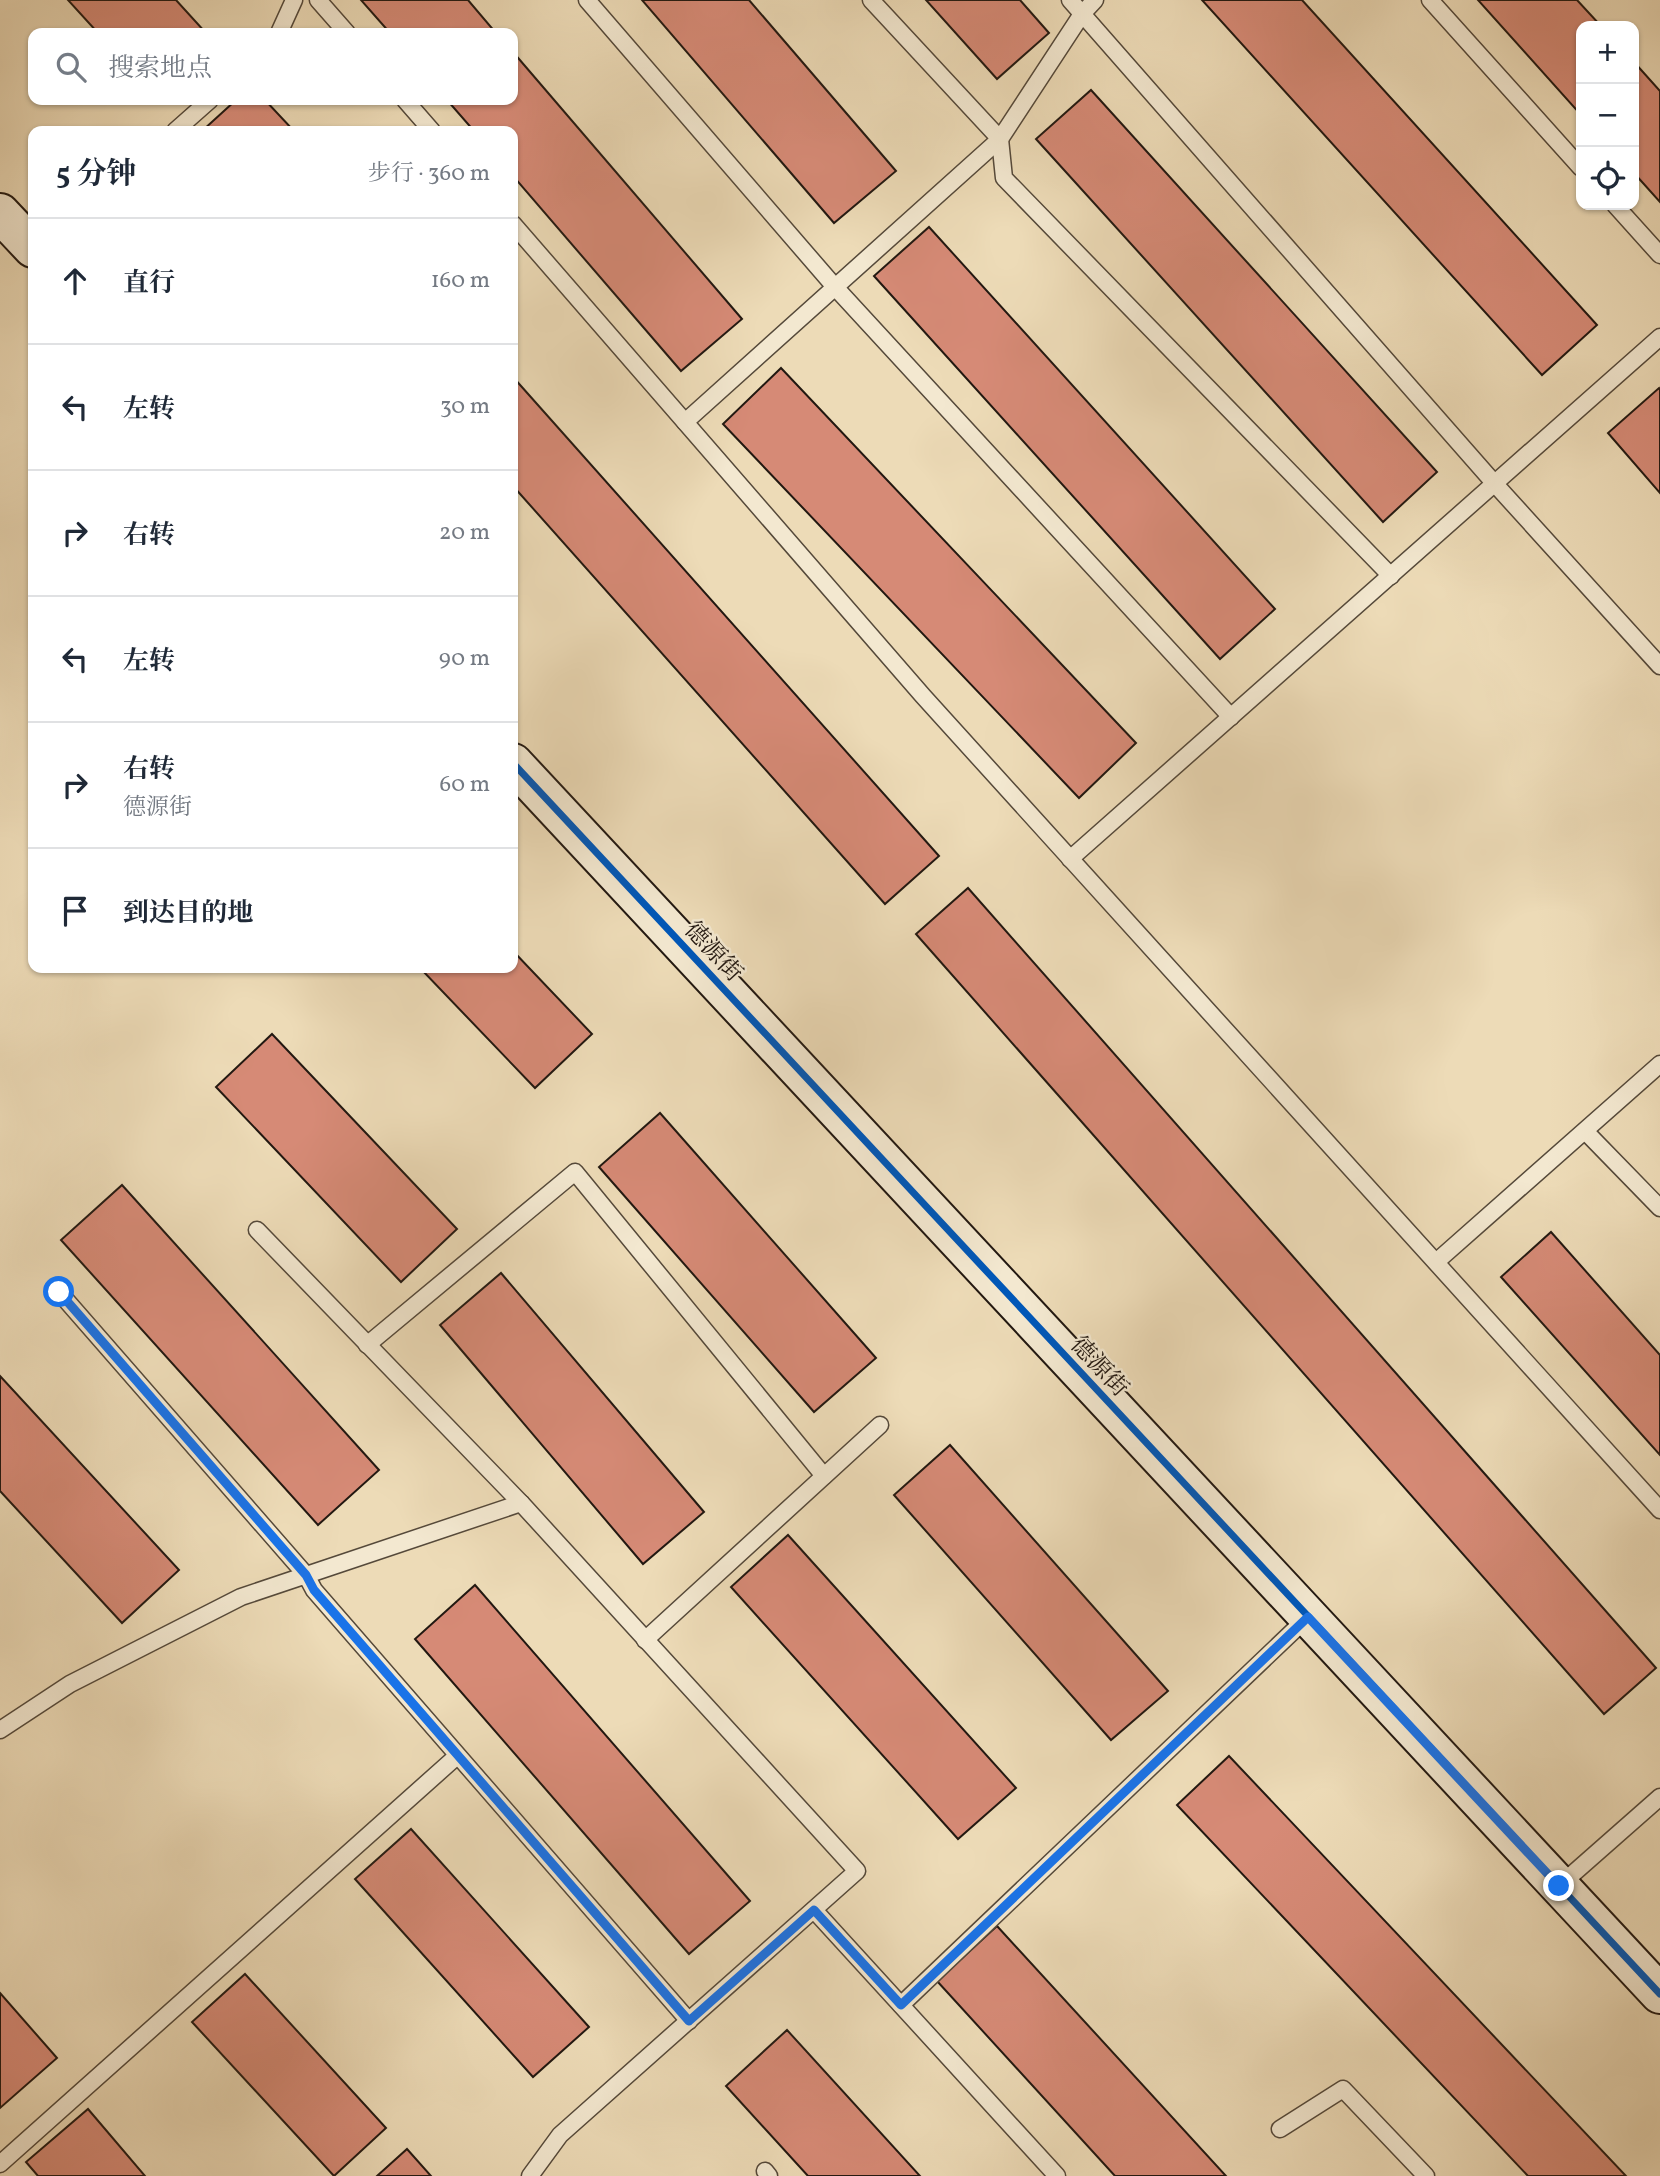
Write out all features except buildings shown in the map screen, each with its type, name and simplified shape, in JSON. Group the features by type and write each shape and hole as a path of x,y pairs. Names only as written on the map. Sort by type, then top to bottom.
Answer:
{"street":[{"path":"0,213 28,243"},
{"name":"德源街","path":"518,768 1660,1994"}],"lane":[{"path":"281,28 294,0"},
{"path":"318,0 343,28"},
{"path":"587,0 835,287 1231,717"},
{"path":"871,0 1000,139 1004,178 1391,576"},
{"path":"1070,0 1495,484 1660,666"},
{"path":"685,422 1000,139 1082,14 1095,0"},
{"path":"1430,0 1576,162"},
{"path":"181,126 204,105"},
{"path":"409,105 428,126"},
{"path":"1620,210 1660,255"},
{"path":"518,230 923,696 1660,1510"},
{"path":"1070,859 1660,337"},
{"path":"1436,1262 1660,1064"},
{"path":"1585,1131 1660,1208"},
{"path":"367,1345 575,1172 824,1476"},
{"path":"257,1230 521,1503 857,1871 560,2135 530,2176"},
{"path":"59,1292 306,1575 314,1590 457,1756 689,2021"},
{"path":"645,1640 880,1425"},
{"path":"0,1730 70,1684 229,1603 521,1503"},
{"path":"901,2005 1308,1617"},
{"path":"0,2164 457,1756"},
{"path":"1559,1886 1660,1797"},
{"path":"814,1910 1057,2176"},
{"path":"1280,2129 1343,2089 1426,2176"}],"cycle path":[{"path":"518,768 1660,1994"}],"route":[{"path":"59,1292 306,1575 314,1590 457,1756 689,2021 814,1910 901,2005 1308,1617 1559,1886"}]}
